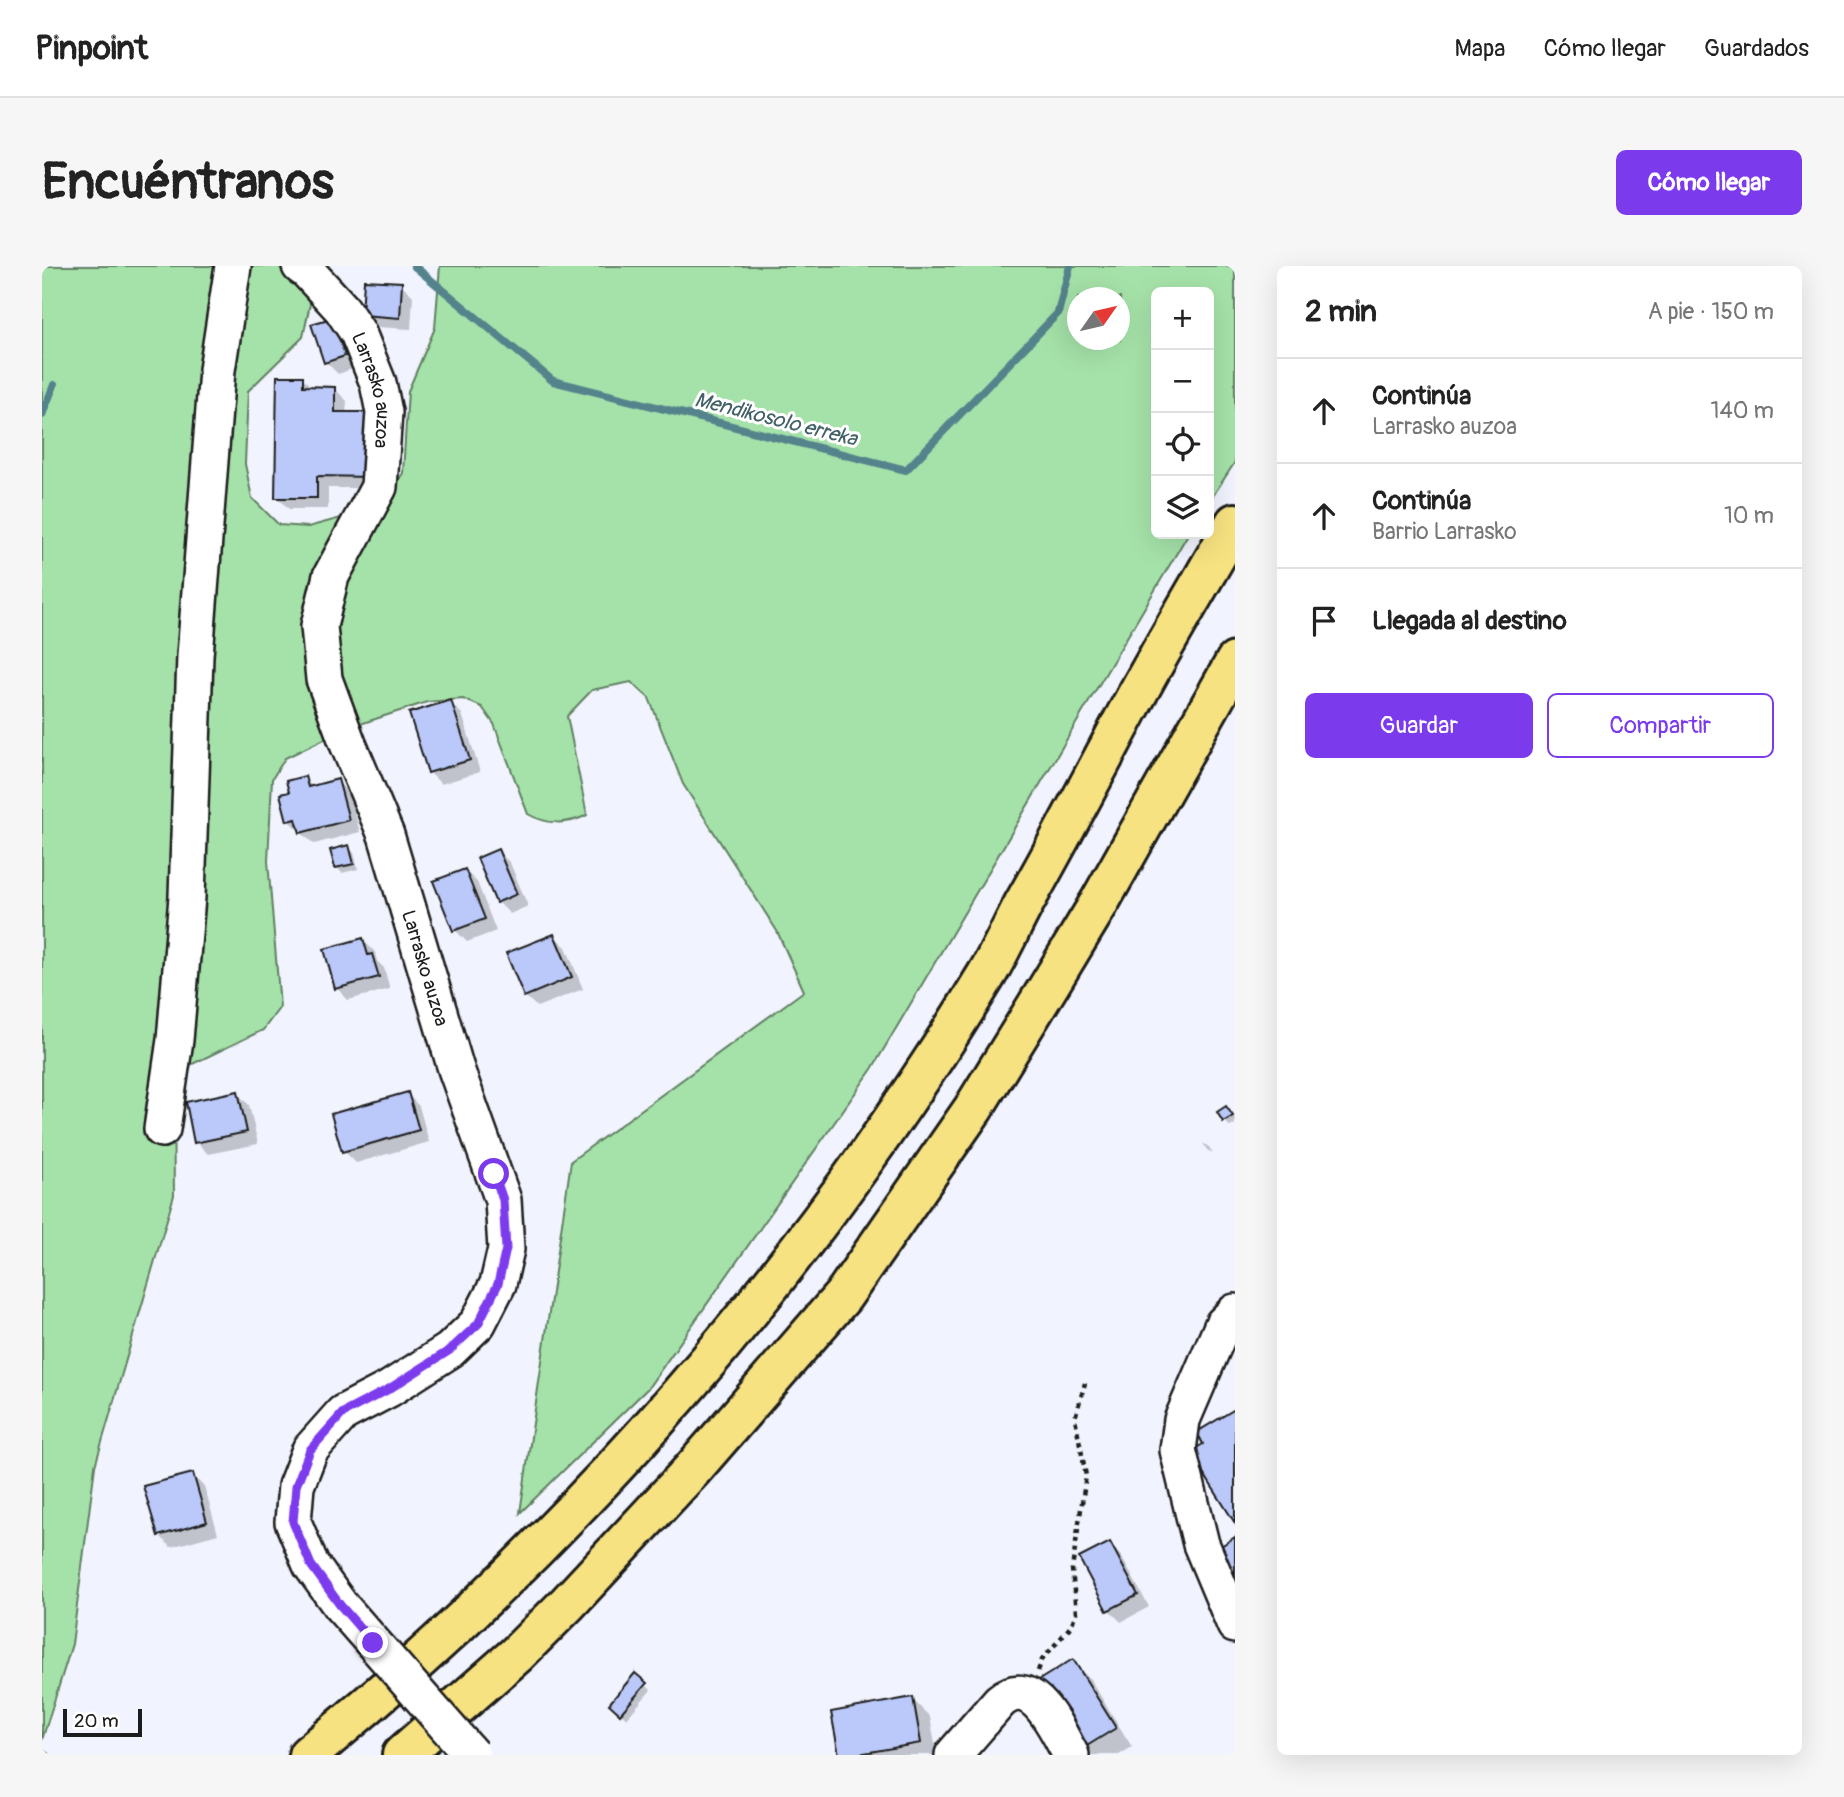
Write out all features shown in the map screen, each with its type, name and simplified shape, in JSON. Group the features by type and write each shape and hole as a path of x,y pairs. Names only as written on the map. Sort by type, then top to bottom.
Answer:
{"highway":[{"path":"309,1755 444,1637 603,1480 756,1302 839,1194 902,1106 988,972 1129,709 1235,523"},
{"path":"402,1755 516,1655 576,1595 692,1470 843,1296 973,1109 1099,904 1235,662"}],"street":[{"path":"162,1129 175,1040 187,897 195,656 217,370 233,266"},
{"name":"Larrasko auzoa","path":"300,266 342,309 358,333 378,383 384,412 379,487 331,576 319,626 324,679 386,835 456,1069 503,1200 506,1249 498,1284 478,1324 450,1350 389,1389 343,1413 310,1450 296,1486 293,1522 311,1565 340,1605 472,1755"},
{"path":"1232,1609 1201,1544 1178,1450 1182,1420 1223,1324 1235,1312"},
{"path":"953,1755 1000,1701 1007,1695 1019,1692 1026,1693 1041,1706 1071,1755"}],"path":[{"path":"1026,1693 1042,1660 1071,1626 1076,1613 1072,1569 1086,1476 1075,1418 1085,1383"}],"green space":[{"path":"42,266 318,266 303,337 248,391 245,464 252,498 279,525 308,527 367,511 388,499 403,473 408,391 435,328 440,266 1235,266 1235,462 1214,494 1214,287 1151,287 1151,539 1185,539 872,1069 648,1388 520,1513 571,1161 804,991 777,931 683,784 649,698 631,682 592,690 567,716 587,815 572,821 550,822 528,814 494,724 482,707 463,699 427,702 345,729 285,758 272,779 268,861 280,1007 263,1030 186,1067 173,1094 174,1195 95,1466 72,1644 42,1740"}],"building":[{"path":"364,280 402,282 400,318 362,315"},
{"path":"332,318 345,356 324,363 311,324"},
{"path":"277,376 303,376 303,386 335,387 335,412 371,412 370,477 317,476 317,498 275,498"},
{"path":"451,700 470,760 428,773 409,713"},
{"path":"305,776 308,787 338,779 349,820 300,833 296,819 287,821 280,794 289,792 286,781"},
{"path":"349,845 354,864 335,868 330,850"},
{"path":"498,849 517,894 496,903 477,858"},
{"path":"465,869 485,919 453,931 433,881"},
{"path":"554,934 572,977 524,997 506,953"},
{"path":"363,938 368,955 372,954 379,977 335,989 324,949"},
{"path":"238,1091 247,1132 194,1143 186,1102"},
{"path":"408,1092 419,1130 342,1152 331,1114"},
{"path":"1226,1106 1233,1116 1223,1122 1217,1112"},
{"path":"1235,1409 1235,1523 1190,1452 1203,1444 1197,1432"},
{"path":"193,1473 207,1522 158,1536 143,1486"},
{"path":"1235,1537 1235,1576 1218,1548"},
{"path":"1110,1542 1138,1595 1107,1611 1079,1558"},
{"path":"1073,1659 1116,1728 1082,1749 1039,1680"},
{"path":"635,1673 647,1683 620,1714 609,1704"},
{"path":"913,1697 921,1743 839,1755 831,1712"}],"waterway":[{"name":"Mendikosolo erreka","path":"414,266 553,381 906,470 1058,313 1070,266"},
{"name":"Mendikosolo erreka","path":"42,415 54,385"}],"railway":[{"path":"42,1752 45,1755"}],"route":[{"path":"373,1643 340,1605 311,1565 293,1522 296,1486 310,1450 343,1413 389,1389 450,1350 478,1324 498,1284 506,1249 503,1200 494,1174"}]}
